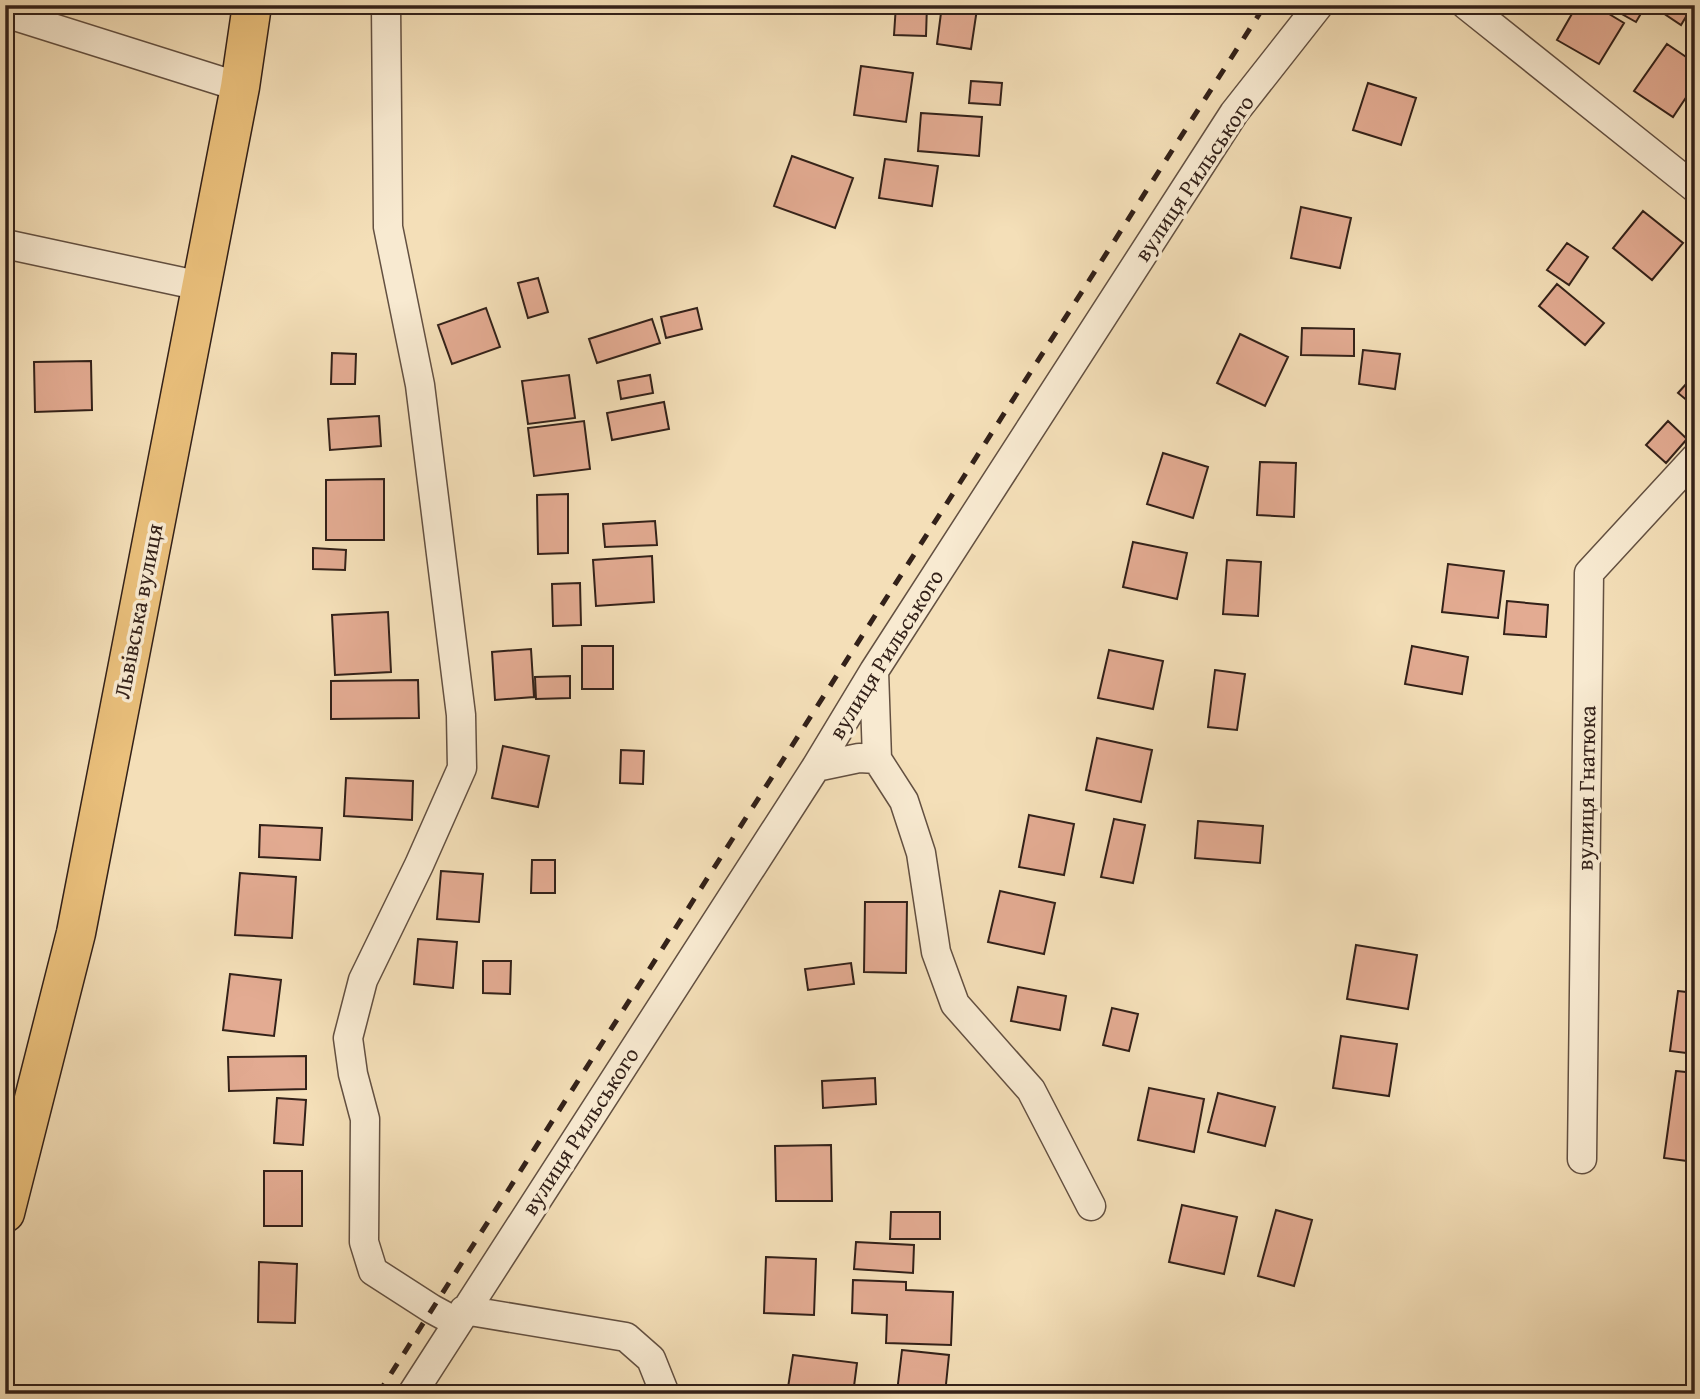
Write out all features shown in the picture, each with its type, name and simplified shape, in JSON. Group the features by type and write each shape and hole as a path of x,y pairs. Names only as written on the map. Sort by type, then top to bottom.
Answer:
{"main road":[{"name":"Львівська вулиця","path":"5,1213 76,933 240,87 252,5"}],"street":[{"path":"386,5 388,227 421,385 461,715 462,768 363,980 348,1038 353,1074 365,1119 364,1242 373,1271 432,1310 626,1338 651,1359 665,1394"},
{"name":"вулиця Рильського","path":"412,1394 1234,113 1319,5"},
{"path":"1466,5 1695,188"},
{"path":"5,13 240,87"},
{"path":"5,244 201,286"},
{"name":"вулиця Гнатюка","path":"1582,1159 1589,573 1695,458"},
{"path":"874,671 877,760 904,801 921,853 936,952 955,1004 1031,1090 1091,1206"},
{"path":"816,767 859,758 877,760"}],"building":[{"path":"896,5 927,5 926,36 894,35"},
{"path":"942,5 977,9 971,49 937,44"},
{"path":"1577,5 1594,5 1624,23 1599,64 1557,40"},
{"path":"1615,5 1646,5 1636,22 1613,9"},
{"path":"1660,5 1693,5 1681,25 1657,9"},
{"path":"1667,44 1695,63 1695,84 1673,117 1634,91"},
{"path":"861,66 913,73 906,122 854,115"},
{"path":"971,81 1002,83 1000,105 969,103"},
{"path":"1368,83 1416,98 1401,145 1353,130"},
{"path":"921,113 982,117 979,156 918,151"},
{"path":"792,156 853,178 835,228 774,206"},
{"path":"885,159 938,166 932,206 879,198"},
{"path":"1301,207 1351,218 1340,268 1291,258"},
{"path":"1643,211 1683,243 1652,280 1613,248"},
{"path":"1567,243 1588,257 1569,285 1547,270"},
{"path":"538,278 548,312 528,318 518,283"},
{"path":"1557,284 1604,323 1585,345 1539,306"},
{"path":"486,308 500,347 452,364 438,325"},
{"path":"697,308 702,329 666,338 661,317"},
{"path":"652,319 660,343 597,363 589,339"},
{"path":"1302,328 1354,329 1354,356 1301,355"},
{"path":"1240,334 1288,357 1265,406 1217,383"},
{"path":"1363,350 1400,354 1395,389 1359,384"},
{"path":"332,353 356,354 355,384 331,384"},
{"path":"91,361 92,410 35,412 34,362"},
{"path":"1695,374 1695,407 1678,393"},
{"path":"569,375 575,418 528,424 522,381"},
{"path":"650,375 653,393 621,399 618,381"},
{"path":"664,402 669,429 612,440 607,413"},
{"path":"379,416 381,446 330,450 328,419"},
{"path":"584,421 590,469 534,476 528,428"},
{"path":"1668,421 1687,439 1666,463 1646,445"},
{"path":"1163,453 1208,467 1193,518 1147,504"},
{"path":"1260,462 1296,463 1294,517 1257,515"},
{"path":"384,479 384,540 326,540 326,480"},
{"path":"568,494 568,553 538,554 537,495"},
{"path":"655,521 657,545 605,547 603,524"},
{"path":"1133,542 1187,553 1177,599 1123,587"},
{"path":"313,548 346,550 345,570 313,569"},
{"path":"652,556 654,602 596,606 593,560"},
{"path":"1227,560 1261,562 1258,616 1223,614"},
{"path":"1448,564 1504,571 1498,618 1442,612"},
{"path":"580,583 581,625 553,626 552,584"},
{"path":"1507,601 1548,605 1546,637 1504,634"},
{"path":"388,612 391,672 335,675 332,615"},
{"path":"582,646 613,646 613,689 582,689"},
{"path":"1412,646 1468,657 1462,694 1405,684"},
{"path":"531,649 534,697 495,700 492,652"},
{"path":"1109,650 1163,661 1153,709 1098,698"},
{"path":"1215,670 1245,674 1237,730 1208,727"},
{"path":"570,676 570,698 536,699 535,677"},
{"path":"418,680 419,718 331,719 331,681"},
{"path":"1097,738 1152,750 1141,802 1086,790"},
{"path":"503,746 549,756 538,807 492,798"},
{"path":"621,750 644,751 643,784 620,783"},
{"path":"346,778 413,781 412,820 344,816"},
{"path":"1029,815 1074,824 1064,875 1019,867"},
{"path":"1114,819 1145,825 1133,883 1101,877"},
{"path":"1198,821 1263,826 1260,863 1195,858"},
{"path":"260,825 322,828 320,860 259,857"},
{"path":"1695,850 1695,883 1687,881"},
{"path":"532,860 555,860 555,893 531,893"},
{"path":"441,871 483,874 479,922 437,919"},
{"path":"240,873 296,877 292,938 235,935"},
{"path":"1000,891 1055,903 1044,954 988,942"},
{"path":"865,902 907,902 906,973 864,972"},
{"path":"418,939 457,942 453,988 414,984"},
{"path":"1356,945 1417,955 1408,1009 1347,999"},
{"path":"483,961 511,961 510,994 483,993"},
{"path":"851,963 854,984 808,990 805,969"},
{"path":"230,974 281,980 274,1036 223,1030"},
{"path":"1018,987 1066,996 1060,1030 1011,1021"},
{"path":"1678,991 1695,993 1695,1054 1670,1051"},
{"path":"1112,1008 1138,1014 1129,1051 1103,1045"},
{"path":"1341,1036 1397,1044 1389,1096 1333,1088"},
{"path":"306,1056 306,1089 229,1091 228,1057"},
{"path":"1676,1071 1695,1073 1695,1162 1664,1158"},
{"path":"875,1078 876,1104 823,1108 822,1081"},
{"path":"1149,1088 1204,1099 1194,1152 1138,1140"},
{"path":"1218,1093 1275,1107 1265,1146 1208,1132"},
{"path":"277,1098 306,1100 303,1145 274,1143"},
{"path":"831,1145 832,1201 776,1201 775,1146"},
{"path":"264,1171 302,1171 302,1226 264,1226"},
{"path":"1182,1205 1237,1217 1224,1274 1169,1262"},
{"path":"1276,1210 1312,1220 1294,1286 1258,1276"},
{"path":"891,1212 940,1212 940,1239 890,1239"},
{"path":"856,1242 914,1245 913,1273 854,1269"},
{"path":"766,1257 816,1259 814,1315 764,1313"},
{"path":"259,1262 297,1264 295,1323 258,1322"},
{"path":"853,1280 906,1282 906,1290 953,1292 951,1345 886,1343 887,1315 852,1313"},
{"path":"902,1350 949,1355 945,1394 897,1392"},
{"path":"793,1355 857,1363 853,1394 787,1394"}],"railway":[{"path":"378,1394 1265,5"}]}
